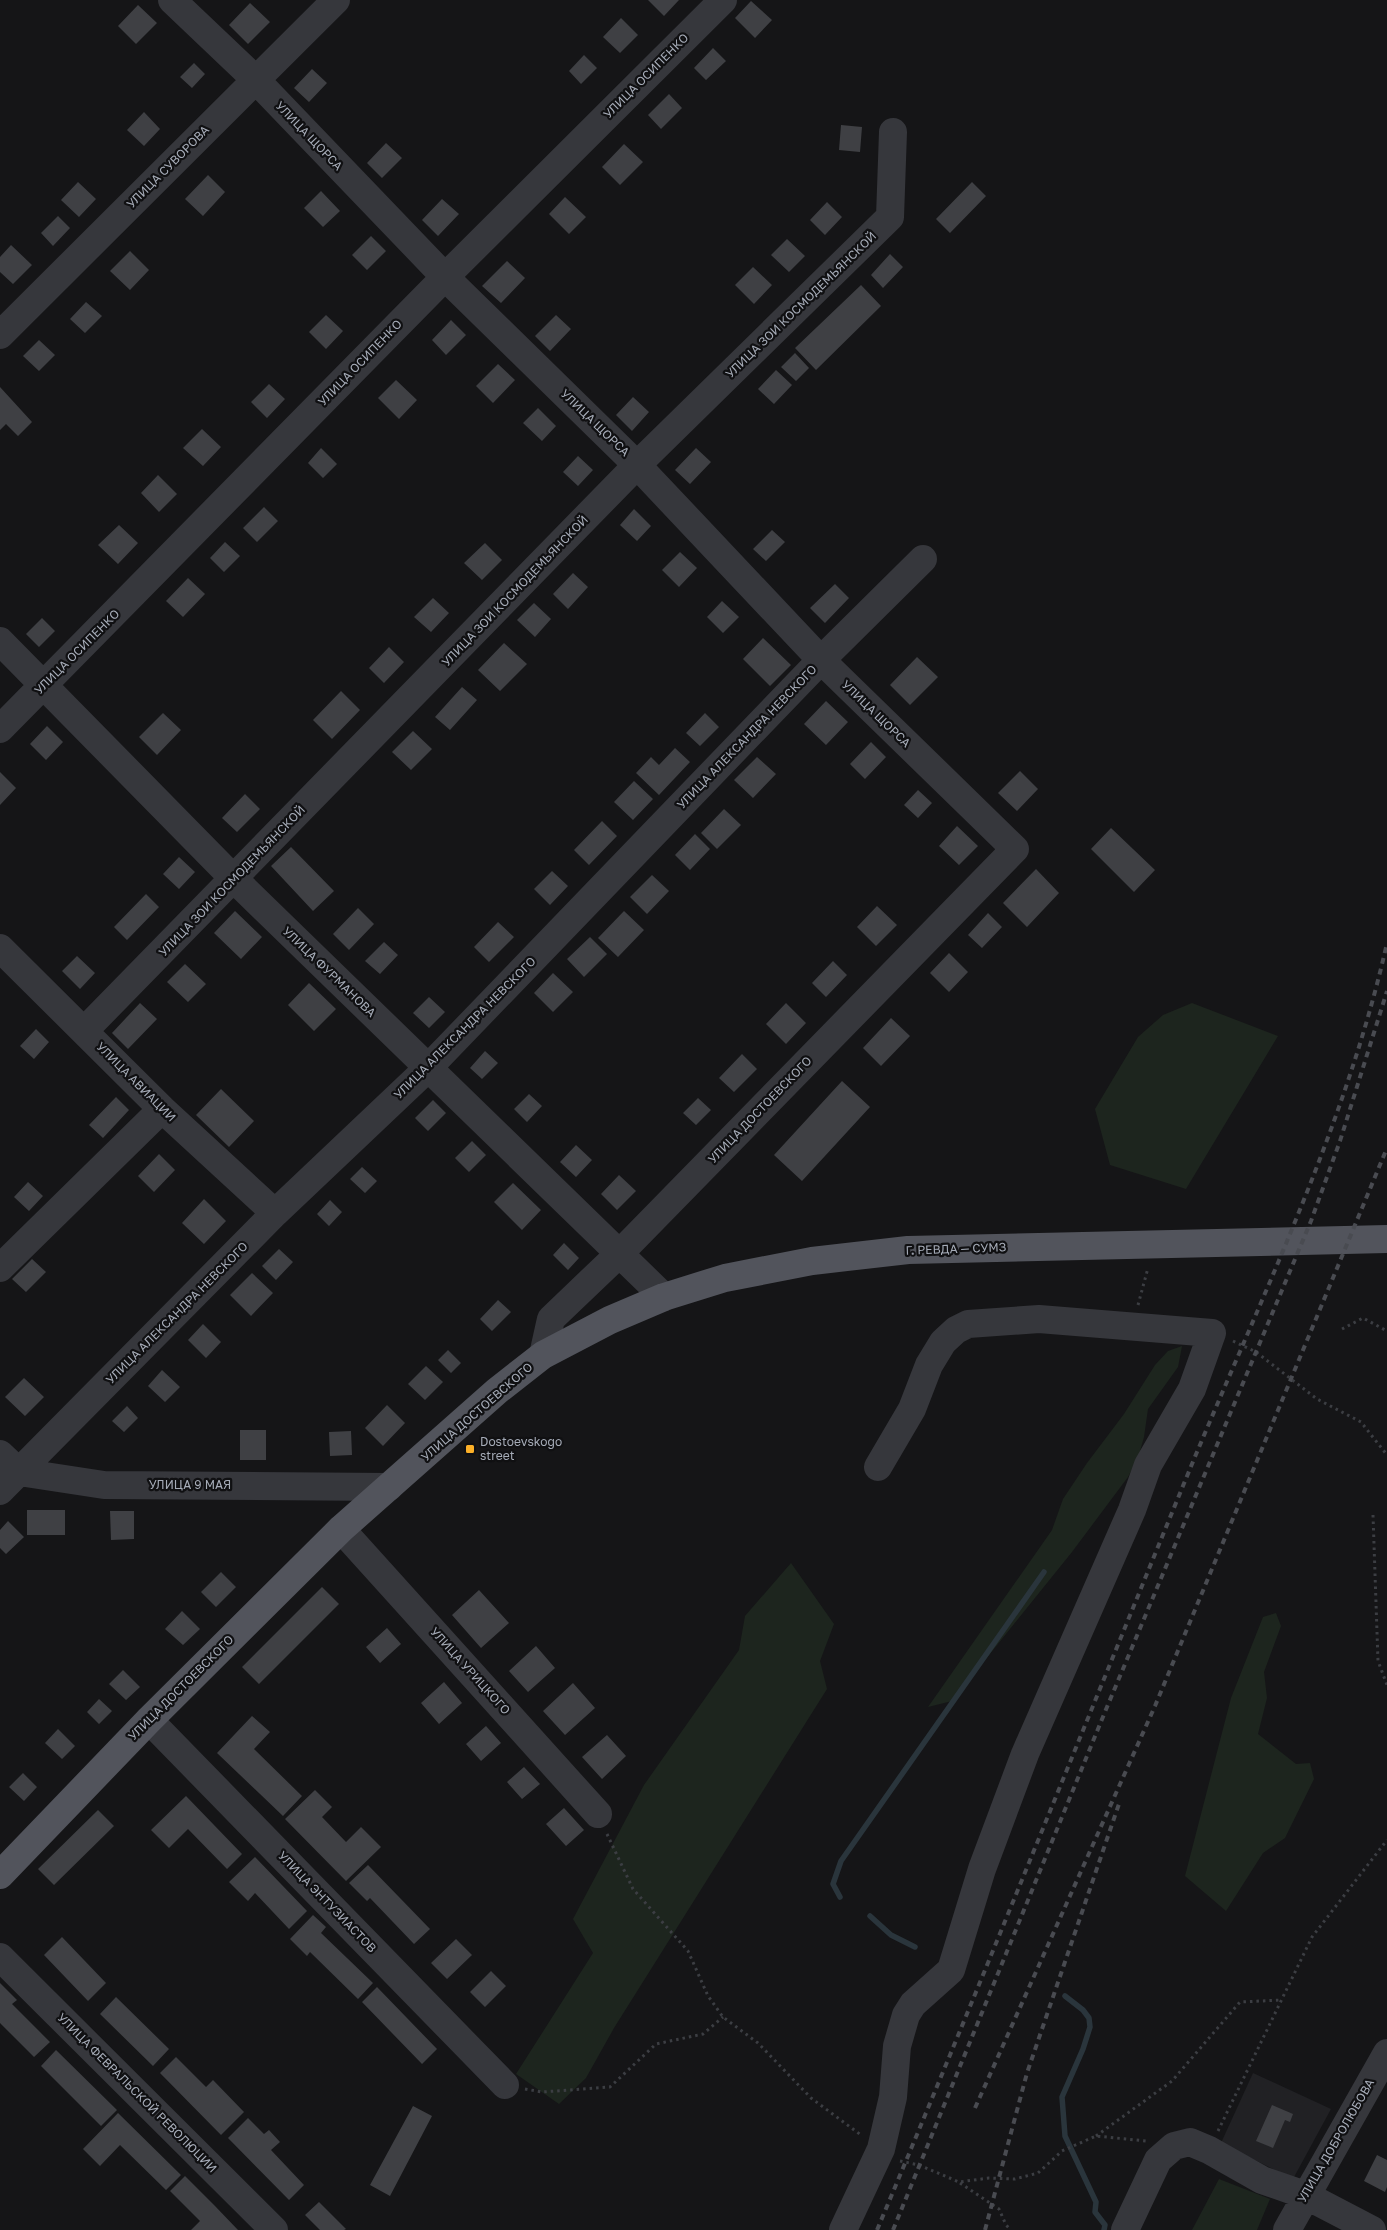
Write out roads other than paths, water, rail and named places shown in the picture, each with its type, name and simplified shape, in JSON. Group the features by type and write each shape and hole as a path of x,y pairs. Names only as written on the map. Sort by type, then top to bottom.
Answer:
{"main road":[{"name":"Г. РЕВДА — СУМЗ","path":"543,1355 610,1320 664,1297 725,1278 812,1261 908,1250 1387,1239"},
{"name":"УЛИЦА ДОСТОЕВСКОГО","path":"0,1875 149,1720 341,1529 497,1391 543,1355"}],"street":[{"name":"УЛИЦА ЩОРСА","path":"172,0 255,80 445,277 637,465 821,660 1014,849"},
{"name":"УЛИЦА СУВОРОВА","path":"0,335 336,0"},
{"name":"УЛИЦА ОСИПЕНКО","path":"0,729 445,277 723,0"},
{"name":"УЛИЦА ЗОИ КОСМОДЕМЬЯНСКОЙ","path":"84,1031 637,465 890,217 893,132"},
{"name":"УЛИЦА АЛЕКСАНДРА НЕВСКОГО","path":"0,1490 10,1463 428,1068 821,660 923,559"},
{"name":"УЛИЦА ФУРМАНОВА","path":"0,641 234,879 664,1297"},
{"name":"УЛИЦА ДОСТОЕВСКОГО","path":"543,1355 551,1319 620,1253 1014,849"},
{"name":"УЛИЦА АВИАЦИИ","path":"0,948 162,1109 275,1213"},
{"path":"0,1268 162,1109"},
{"path":"843,2230 880,2149 893,2097 897,2046 906,2015 914,2004 951,1970 982,1869 1025,1754 1132,1510 1148,1465 1192,1389 1212,1333 1133,1325 1039,1319 968,1324 956,1330 943,1342 929,1365 912,1409 878,1467"},
{"name":"УЛИЦА 9 МАЯ","path":"10,1463 104,1485 389,1487"},
{"name":"УЛИЦА УРИЦКОГО","path":"341,1529 598,1814"},
{"name":"УЛИЦА ЭНТУЗИАСТОВ","path":"149,1720 505,2086"},
{"name":"УЛИЦА ФЕВРАЛЬСКОЙ РЕВОЛЮЦИИ","path":"0,1957 274,2230"},
{"name":"УЛИЦА ДОБРОЛЮБОВА","path":"1287,2230 1387,2052"},
{"path":"1125,2230 1151,2170 1158,2160 1174,2146 1190,2142 1209,2150 1262,2180 1305,2195 1372,2230"}],"waterway":[{"path":"840,1897 833,1884 841,1861 1044,1572"},
{"path":"870,1916 891,1935 915,1947"},
{"path":"1065,1996 1083,2010 1089,2018 1090,2027 1083,2049 1062,2097 1065,2136 1096,2202 1095,2212 1105,2225 1104,2230"}],"railway":[{"path":"877,2230 1192,1464 1301,1208 1349,1077 1370,1011 1387,943"},
{"path":"893,2230 1107,1707 1311,1221 1340,1141 1387,991"},
{"path":"975,2108 1155,1706 1387,1148"},
{"path":"985,2230 1027,2073 1120,1801"}],"place":[{"name":"Dostoevskogo street","path":"470,1449"}]}
